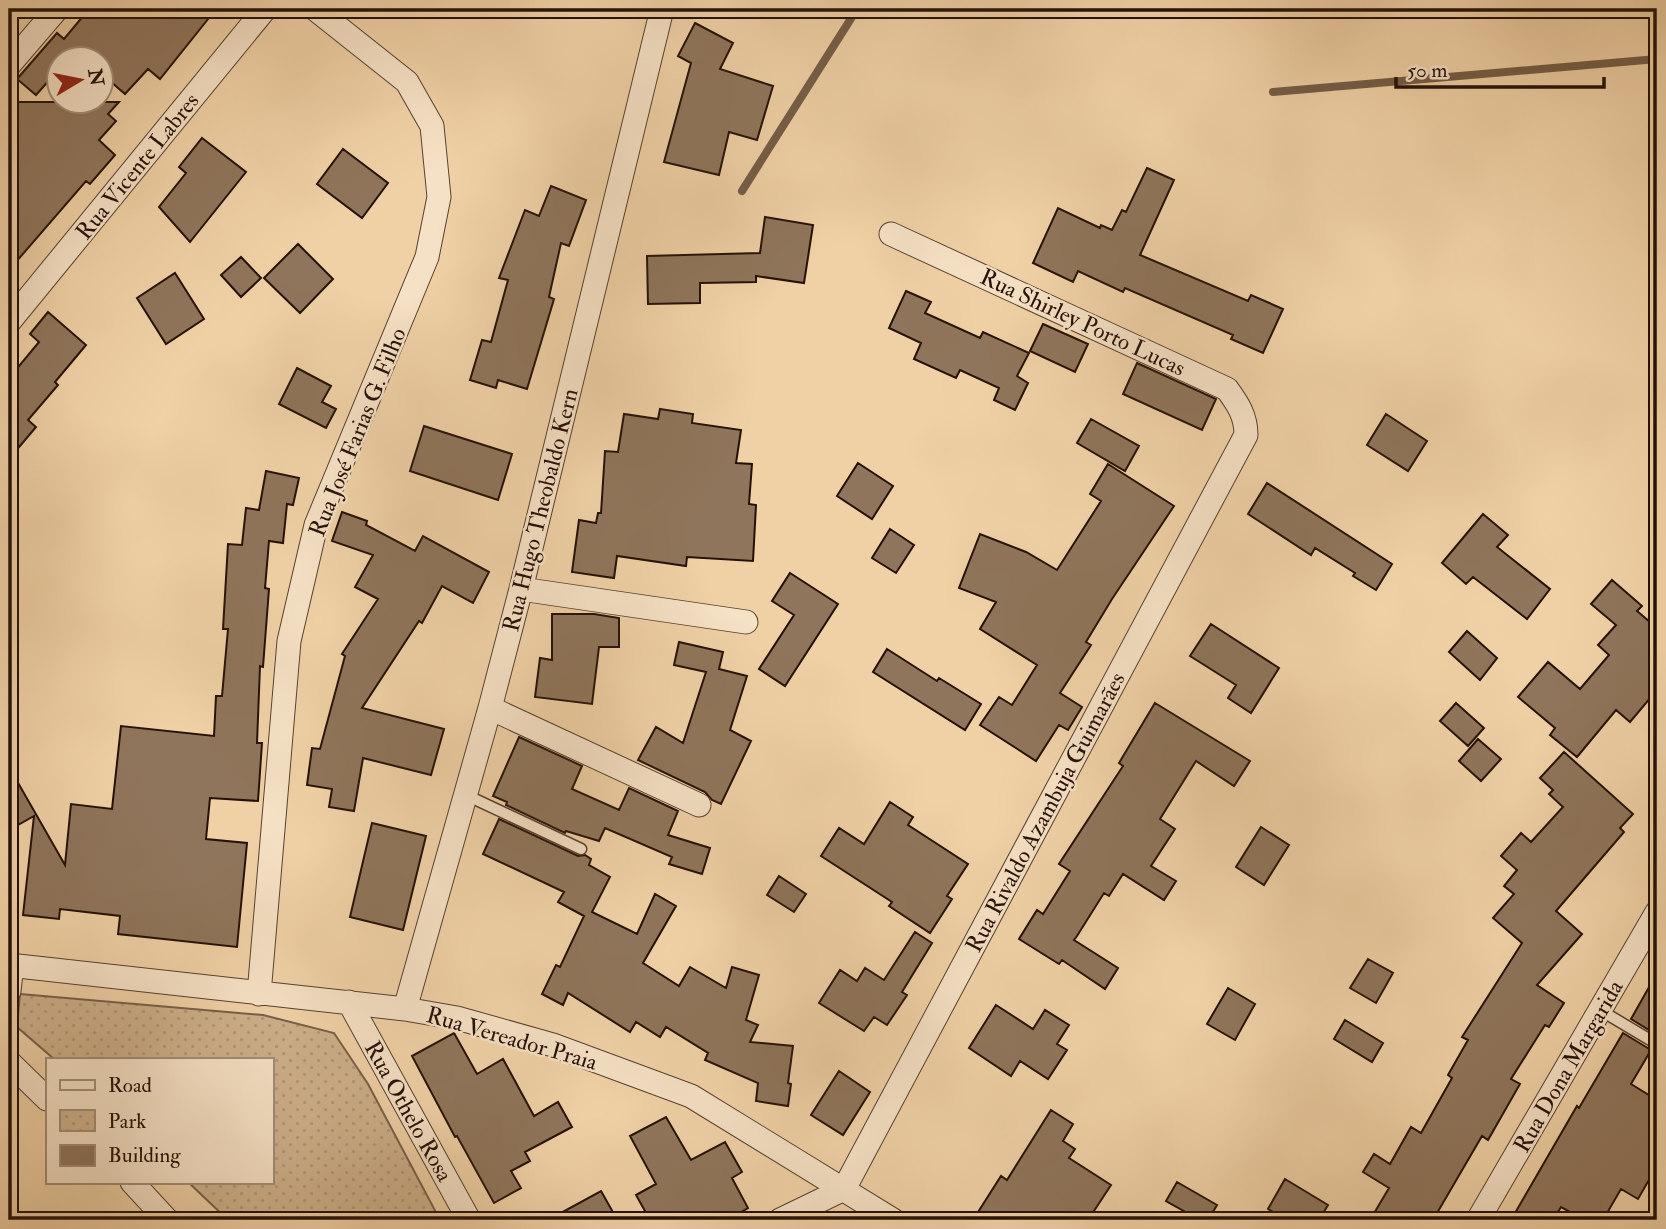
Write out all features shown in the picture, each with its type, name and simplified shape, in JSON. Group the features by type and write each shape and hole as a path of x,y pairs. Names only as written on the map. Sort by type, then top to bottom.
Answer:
{"street":[{"path":"9,65 57,9"},
{"name":"Rua Vicente Labres","path":"9,322 265,9"},
{"name":"Rua José Farias G. Filho","path":"259,994 289,641 316,525 427,257 439,197 432,126 407,82 315,9"},
{"name":"Rua Hugo Theobaldo Kern","path":"405,1009 521,589 663,9"},
{"name":"Rua Shirley Porto Lucas","path":"891,234 1227,388 1242,410 1246,435"},
{"name":"Rua Rivaldo Azambuja Guimarães","path":"844,1189 1246,435"},
{"path":"521,589 746,622"},
{"path":"490,708 699,805"},
{"name":"Rua Dona Margarida","path":"1478,1220 1657,912"},
{"path":"9,991 11,965"},
{"name":"Rua Vereador Praia","path":"11,965 405,1009 457,1018 553,1045 691,1096 893,1220"},
{"name":"Rua Othelo Rosa","path":"349,1002 469,1220"},
{"path":"9,1062 46,1098"},
{"path":"134,1184 167,1220"},
{"path":"780,1220 844,1189"}],"lane":[{"path":"466,795 581,849"},
{"path":"1600,1010 1657,1044"}],"green space":[{"path":"20,994 263,1015 334,1033 368,1084 440,1220 228,1220 190,1184 273,1184 273,1058 53,1058 17,1027"}],"building":[{"path":"89,9 216,9 160,79 148,69 125,94 116,86 116,46 46,46 46,84 36,95 17,79 57,33 64,39"},
{"path":"695,23 733,43 720,69 773,86 757,140 729,132 719,175 664,162 691,63 678,56"},
{"path":"9,102 46,102 46,116 110,116 116,121 99,140 115,155 90,184 86,181 9,270"},
{"path":"202,138 246,172 190,242 159,207 186,173 179,167"},
{"path":"343,149 388,183 362,218 317,184"},
{"path":"1147,168 1174,180 1140,255 1248,301 1251,295 1283,309 1263,353 1231,339 1233,335 1125,288 1123,292 1078,271 1073,282 1033,263 1058,208 1100,228 1101,225 1112,230 1122,210 1126,212"},
{"path":"551,186 586,200 569,246 561,243 549,297 554,299 527,389 498,380 496,388 470,380 482,340 491,342 508,280 499,278 525,210 539,216"},
{"path":"765,217 813,225 804,283 756,276 756,282 700,283 700,303 648,304 647,256 760,253"},
{"path":"298,244 333,279 300,313 264,278"},
{"path":"241,257 261,278 241,297 221,275"},
{"path":"175,273 204,319 166,344 137,298"},
{"path":"906,291 931,302 925,313 980,338 983,332 1029,353 1017,376 1028,383 1015,410 994,400 999,388 960,370 956,378 914,359 921,343 889,328"},
{"path":"48,312 86,345 55,382 58,385 28,420 36,427 9,459 9,378 39,342 30,334"},
{"path":"1043,324 1088,344 1075,372 1030,351"},
{"path":"1137,363 1216,399 1202,430 1123,394"},
{"path":"297,368 331,386 322,402 336,409 326,428 279,404"},
{"path":"660,409 693,414 692,423 741,430 736,463 752,464 749,504 756,505 753,561 687,557 686,566 617,556 614,578 572,572 579,520 596,523 598,513 601,513 605,451 618,452 624,414 658,419"},
{"path":"1386,414 1427,441 1408,471 1367,445"},
{"path":"1091,419 1139,446 1125,471 1077,443"},
{"path":"424,426 512,454 498,500 410,471"},
{"path":"858,463 893,486 872,519 837,496"},
{"path":"1108,464 1174,506 1112,599 1086,642 1091,645 1060,693 1082,707 1068,730 1059,725 1036,761 980,725 999,697 1012,705 1037,665 980,629 996,602 959,588 980,534 1026,552 1057,570 1101,501 1090,494"},
{"path":"266,471 299,478 293,505 287,504 283,543 269,541 265,588 269,589 263,667 260,666 257,743 262,743 258,801 210,798 206,839 247,843 237,947 118,934 120,916 60,909 59,919 23,915 34,816 9,830 9,767 65,865 71,804 112,809 121,726 214,736 216,696 222,696 228,629 223,629 228,544 242,545 246,508 259,510"},
{"path":"1267,483 1392,564 1376,590 1315,548 1311,555 1248,514"},
{"path":"342,512 367,521 366,525 415,551 423,536 489,572 473,603 442,586 422,623 419,621 362,708 444,729 431,775 363,758 354,811 329,807 332,789 307,785 312,748 320,749 345,656 342,654 378,599 355,587 373,555 332,541"},
{"path":"1483,514 1508,535 1497,547 1550,589 1527,619 1473,577 1466,584 1442,563"},
{"path":"890,529 914,545 896,573 872,558"},
{"path":"790,573 838,604 785,686 759,669 794,615 772,601"},
{"path":"1612,580 1642,606 1637,611 1657,628 1657,690 1630,722 1616,710 1577,757 1550,735 1555,728 1518,697 1548,662 1580,689 1609,655 1598,645 1616,625 1591,604"},
{"path":"552,614 594,614 619,618 619,647 599,647 592,704 535,697 540,658 552,660"},
{"path":"1211,624 1279,668 1251,713 1228,698 1236,685 1190,656"},
{"path":"1467,631 1497,658 1480,680 1449,652"},
{"path":"679,642 723,652 719,669 747,676 730,730 751,741 721,804 712,800 705,792 638,760 656,727 683,743 706,672 674,665"},
{"path":"887,649 937,681 939,678 981,704 965,730 873,672"},
{"path":"1155,703 1250,761 1234,786 1196,761 1160,819 1175,829 1151,866 1176,881 1164,900 1123,874 1109,896 1104,893 1074,940 1118,968 1105,989 1062,960 1059,964 1019,939 1037,910 1043,914 1070,871 1059,864 1123,766 1119,763"},
{"path":"1456,703 1484,728 1468,746 1440,721"},
{"path":"519,737 582,766 572,789 619,810 629,788 678,811 668,835 710,848 702,874 669,864 672,857 605,828 599,841 566,831 565,833 493,796"},
{"path":"1478,739 1501,759 1481,781 1459,761"},
{"path":"1564,752 1633,814 1620,828 1624,832 1556,911 1582,934 1537,985 1564,1003 1549,1027 1545,1025 1511,1079 1520,1084 1488,1140 1482,1136 1433,1220 1370,1220 1389,1188 1363,1172 1374,1154 1390,1164 1411,1127 1421,1133 1452,1078 1448,1075 1468,1040 1462,1037 1522,943 1493,918 1514,894 1504,886 1517,870 1501,856 1521,833 1531,842 1563,807 1549,794 1553,790 1540,778"},
{"path":"890,802 913,817 908,825 968,864 947,896 952,899 930,933 889,906 892,902 821,856 839,828 864,844"},
{"path":"499,819 578,856 585,855 591,859 589,865 610,877 592,912 637,934 655,894 676,906 643,963 679,986 690,967 726,988 732,967 759,975 746,1020 758,1025 750,1042 793,1046 788,1106 756,1101 758,1083 705,1060 708,1053 666,1027 660,1037 636,1022 630,1032 568,993 563,1005 542,994 556,965 560,967 584,916 558,902 564,892 483,854"},
{"path":"372,823 426,836 403,930 350,917"},
{"path":"1261,827 1289,845 1264,885 1236,867"},
{"path":"779,876 806,894 794,912 767,895"},
{"path":"915,932 932,943 902,992 907,995 887,1025 874,1017 864,1031 819,1003 840,970 857,981 865,968 884,980"},
{"path":"1368,959 1393,973 1376,1003 1350,988"},
{"path":"1657,973 1657,1035 1631,1019"},
{"path":"1228,988 1255,1004 1235,1040 1207,1024"},
{"path":"996,1005 1033,1029 1045,1010 1069,1025 1057,1044 1067,1050 1048,1079 1020,1061 1011,1076 969,1048"},
{"path":"1345,1020 1383,1043 1372,1062 1334,1039"},
{"path":"454,1033 477,1074 503,1059 534,1116 558,1102 572,1127 525,1152 530,1161 511,1171 521,1188 494,1203 412,1056"},
{"path":"1623,1033 1651,1050 1631,1084 1657,1100 1657,1166 1638,1199 1621,1189 1603,1220 1585,1220 1561,1207 1553,1220 1511,1220 1577,1106 1579,1108"},
{"path":"839,1071 870,1092 843,1135 811,1115"},
{"path":"1051,1110 1073,1124 1063,1141 1075,1149 1069,1158 1111,1185 1088,1220 973,1220 1001,1176 1007,1180"},
{"path":"666,1117 691,1160 725,1142 742,1172 732,1178 748,1208 727,1220 650,1220 636,1195 656,1184 630,1136"},
{"path":"1285,1179 1328,1205 1319,1220 1287,1220 1268,1209"},
{"path":"1177,1182 1217,1205 1208,1220 1200,1220 1166,1201"},
{"path":"601,1191 614,1214 602,1220 548,1220"}],"waterway":[{"path":"742,191 857,9"},
{"path":"1273,92 1657,59"}]}
